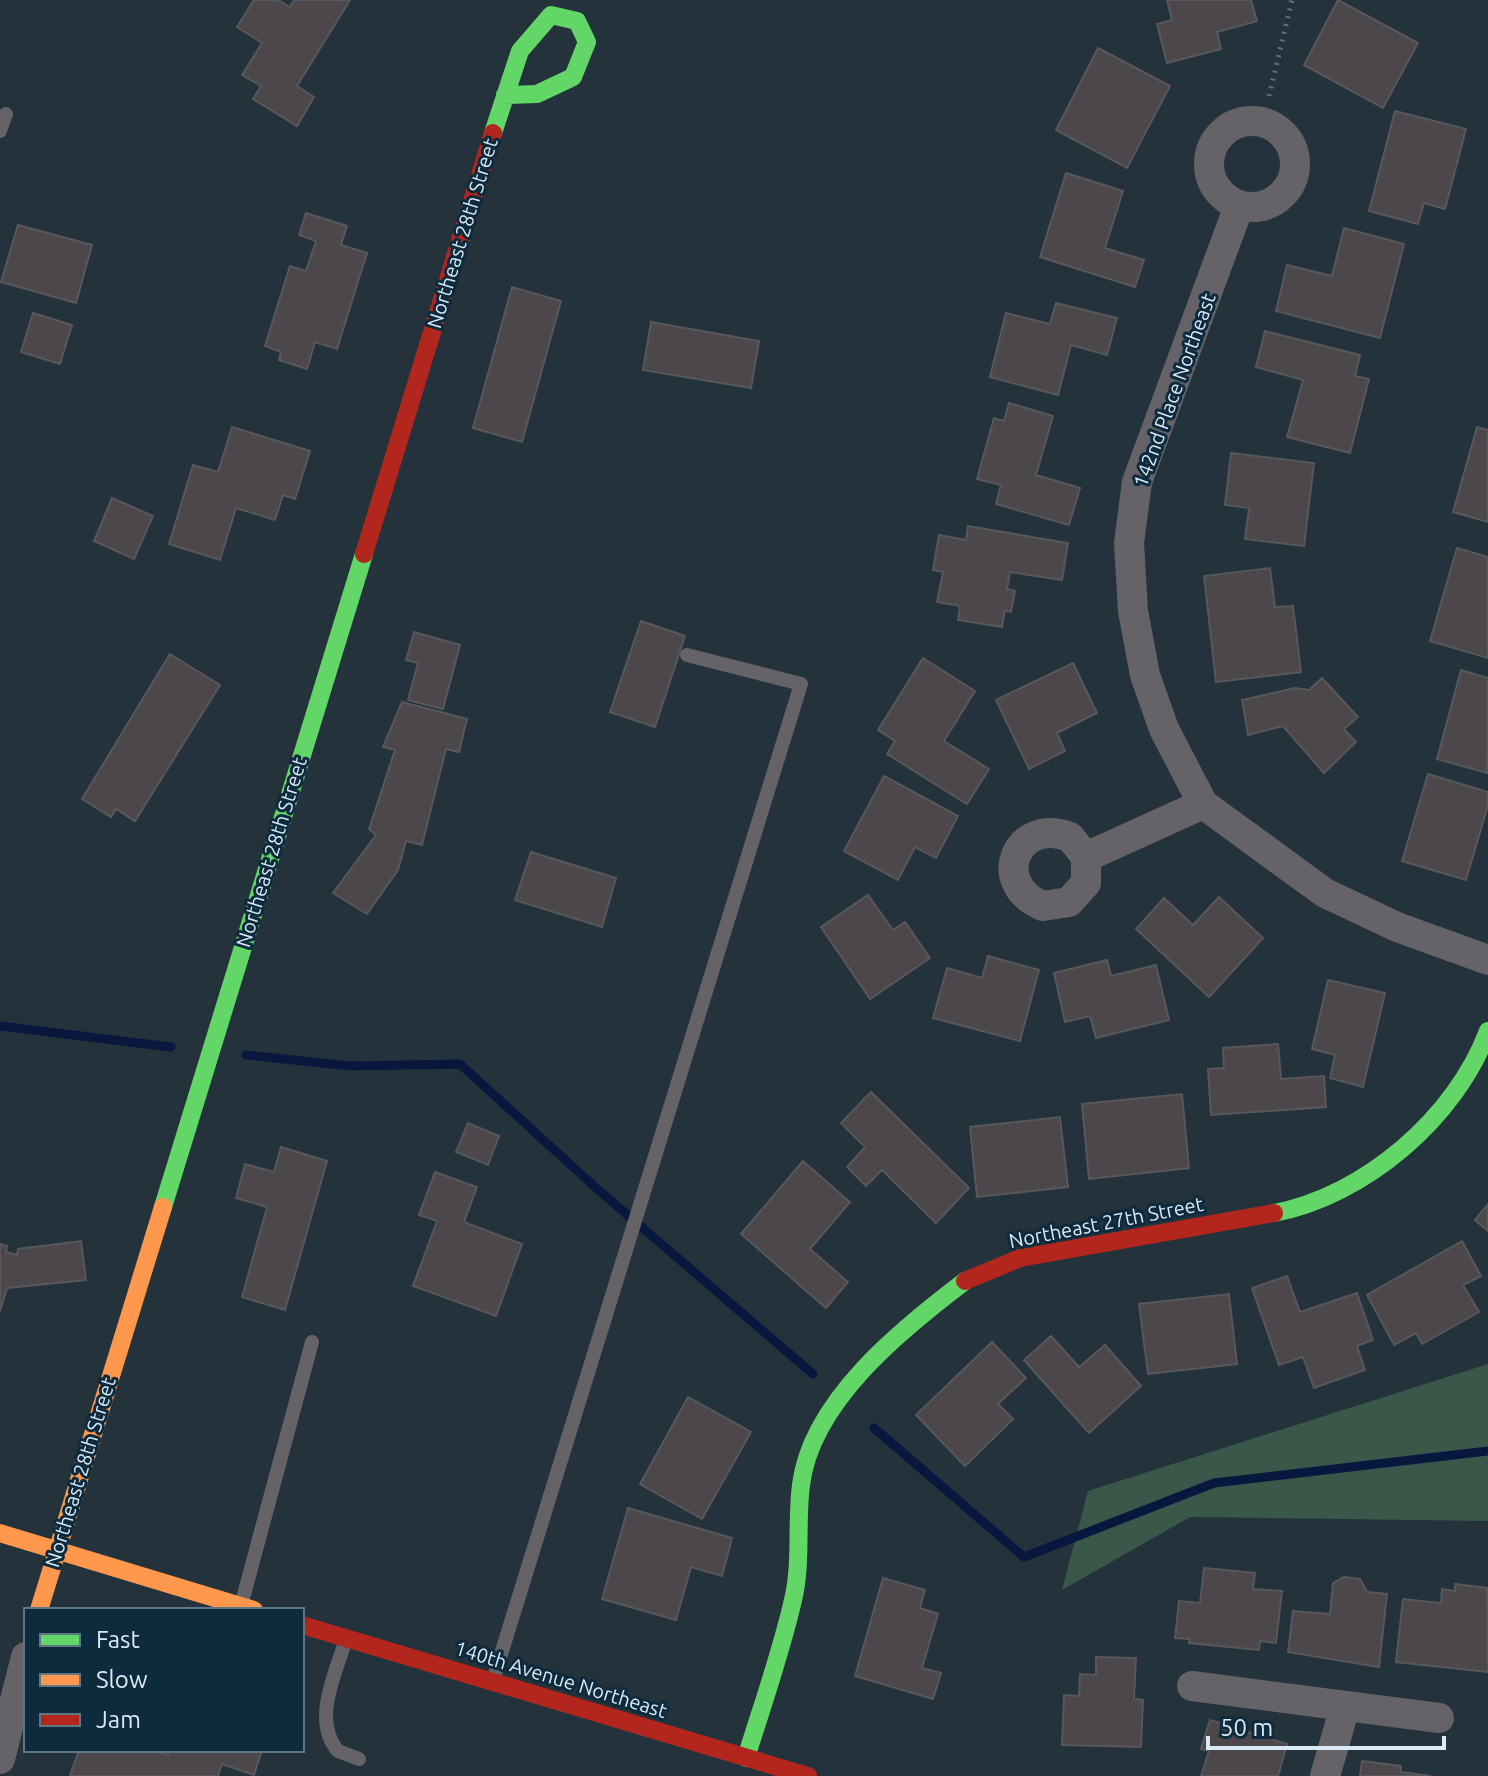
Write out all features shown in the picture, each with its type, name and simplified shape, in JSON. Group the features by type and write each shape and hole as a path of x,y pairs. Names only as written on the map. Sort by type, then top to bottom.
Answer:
{"street":[{"name":"Northeast 28th Street","path":"40,1608 505,95 520,51 551,15 577,21 587,42 573,77 537,94 505,95"},
{"name":"142nd Place Northeast","path":"1239,206 1137,482 1129,543 1133,611 1145,675 1164,729 1203,804 1325,893 1397,927 1488,960"},
{"path":"1086,857 1203,804"},
{"name":"Northeast 27th Street","path":"744,1767 794,1598 801,1481 820,1430 853,1378 910,1323 968,1279 1020,1258 1305,1207 1353,1181 1396,1153 1449,1103 1481,1050 1488,1031"},
{"path":"0,1533 247,1608"},
{"name":"140th Avenue Northeast","path":"304,1626 492,1681 744,1767 808,1776"},
{"path":"0,1759 24,1665"},
{"path":"1192,1686 1439,1718"},
{"path":"1325,1776 1345,1707"}],"lane":[{"path":"0,131 6,114"},
{"path":"492,1681 801,684 687,655"},
{"path":"247,1608 312,1342"},
{"path":"346,1638 327,1702 326,1727 338,1751 359,1759"}],"path":[{"path":"1269,96 1292,0"}],"green space":[{"path":"1488,1364 1488,1521 1190,1517 1062,1590 1088,1491"}],"building":[{"path":"254,0 278,0 290,7 294,0 350,0 297,86 314,97 297,126 253,99 261,86 242,75 262,43 237,27"},
{"path":"1167,0 1251,0 1257,21 1217,32 1221,49 1167,63 1157,24 1172,20"},
{"path":"1338,0 1418,43 1383,108 1304,65"},
{"path":"1098,48 1170,86 1127,168 1056,130"},
{"path":"1395,111 1466,129 1445,209 1424,203 1418,224 1369,211"},
{"path":"1066,173 1123,191 1105,248 1144,260 1135,287 1040,257"},
{"path":"306,213 347,226 341,245 367,253 337,349 315,342 307,369 279,360 281,352 265,346 290,266 306,271 316,241 299,235"},
{"path":"18,225 92,245 76,303 1,282"},
{"path":"1344,228 1404,244 1380,338 1276,311 1287,265 1332,276"},
{"path":"512,287 561,301 522,442 473,428"},
{"path":"1056,303 1117,318 1107,355 1071,345 1058,395 990,377 1006,313 1050,324"},
{"path":"33,313 72,325 60,364 21,352"},
{"path":"651,322 759,341 751,388 643,370"},
{"path":"1265,331 1360,355 1355,376 1369,379 1350,453 1287,437 1303,380 1256,367"},
{"path":"1009,403 1053,416 1036,475 1080,488 1069,525 996,504 1001,485 977,479 994,418 1004,421"},
{"path":"232,427 310,451 295,499 283,495 275,520 236,508 220,560 169,544 193,465 218,472"},
{"path":"1477,427 1488,430 1488,522 1453,512"},
{"path":"1231,453 1314,463 1304,546 1245,539 1249,508 1225,505"},
{"path":"112,498 153,516 134,559 94,541"},
{"path":"968,526 1068,543 1062,580 1010,572 1007,589 1015,591 1011,612 1005,610 1002,627 958,620 960,606 937,602 943,572 933,570 939,535 966,540"},
{"path":"1457,548 1488,557 1488,658 1430,641"},
{"path":"1270,568 1275,607 1293,606 1301,672 1216,682 1204,576"},
{"path":"641,621 685,636 655,727 610,712"},
{"path":"414,632 460,645 443,709 408,700 418,663 406,660"},
{"path":"170,654 220,685 135,821 116,809 111,817 82,799"},
{"path":"923,658 975,691 944,741 989,769 967,804 887,754 895,741 878,730"},
{"path":"1073,663 1097,713 1057,733 1065,751 1029,769 996,700"},
{"path":"1461,670 1488,678 1487,773 1437,759"},
{"path":"1322,678 1358,717 1344,729 1356,742 1324,773 1283,726 1248,735 1242,700 1295,688 1309,690"},
{"path":"402,702 467,719 459,752 446,749 422,845 406,841 398,870 367,914 333,893 376,835 369,829 395,750 383,747"},
{"path":"1428,774 1488,792 1488,805 1466,880 1402,861"},
{"path":"884,776 958,816 936,858 915,847 898,880 844,851"},
{"path":"531,852 616,878 602,927 515,900"},
{"path":"868,895 893,930 905,922 930,958 870,999 821,927"},
{"path":"1219,897 1263,938 1209,997 1136,929 1164,898 1193,925"},
{"path":"988,956 1039,970 1020,1041 933,1018 947,968 982,978"},
{"path":"1107,960 1111,976 1156,965 1169,1020 1096,1038 1090,1016 1065,1022 1054,973"},
{"path":"1328,980 1385,993 1363,1087 1330,1078 1335,1055 1312,1049"},
{"path":"1278,1044 1281,1079 1324,1076 1326,1107 1211,1115 1208,1069 1224,1068 1223,1048"},
{"path":"871,1092 969,1188 936,1223 882,1170 866,1186 847,1167 865,1147 841,1123"},
{"path":"1182,1094 1189,1168 1089,1179 1082,1104"},
{"path":"1060,1117 1068,1187 977,1197 970,1127"},
{"path":"468,1123 499,1136 488,1165 456,1152"},
{"path":"281,1147 327,1161 285,1310 242,1297 267,1207 236,1198 245,1164 274,1172"},
{"path":"803,1161 850,1202 810,1249 848,1282 826,1308 741,1234"},
{"path":"435,1172 477,1187 464,1222 522,1244 496,1316 413,1286 437,1221 419,1215"},
{"path":"1488,1204 1488,1231 1475,1220"},
{"path":"81,1241 86,1280 7,1288 0,1311 0,1244 7,1246 6,1252 17,1255 18,1249"},
{"path":"1462,1241 1481,1276 1463,1285 1479,1312 1422,1344 1416,1333 1394,1345 1367,1295"},
{"path":"1287,1276 1300,1312 1357,1293 1373,1340 1357,1346 1365,1370 1314,1388 1303,1357 1279,1365 1252,1288"},
{"path":"1229,1294 1237,1364 1148,1374 1139,1304"},
{"path":"1051,1336 1079,1367 1105,1345 1141,1386 1089,1433 1024,1360"},
{"path":"992,1342 1026,1378 998,1404 1013,1419 965,1466 916,1415"},
{"path":"688,1397 751,1432 702,1519 640,1484"},
{"path":"628,1508 732,1538 722,1576 691,1567 676,1620 602,1599"},
{"path":"1204,1568 1255,1573 1253,1589 1282,1591 1276,1643 1260,1641 1259,1650 1189,1643 1189,1639 1175,1638 1179,1601 1200,1603"},
{"path":"1344,1577 1360,1579 1367,1592 1387,1594 1379,1667 1288,1652 1293,1611 1330,1614 1333,1583"},
{"path":"883,1578 925,1590 920,1608 938,1614 922,1668 941,1673 933,1699 855,1676"},
{"path":"1455,1584 1487,1588 1488,1672 1396,1662 1403,1599 1441,1603 1442,1589 1455,1591"},
{"path":"1096,1657 1136,1658 1134,1699 1143,1700 1141,1747 1062,1745 1064,1695 1079,1696 1080,1674 1096,1675"},
{"path":"1210,1720 1287,1744 1278,1776 1201,1776 1209,1751 1201,1749"},
{"path":"78,1752 159,1752 168,1755 169,1752 261,1752 254,1775 222,1764 218,1776 70,1776"},
{"path":"1362,1761 1401,1766 1401,1772 1431,1776 1360,1776"}],"waterway":[{"path":"0,1026 171,1047"},
{"path":"246,1055 350,1066 460,1064 595,1187 813,1374"},
{"path":"874,1428 1024,1557 1214,1483 1488,1451"}],"traffic: fast":[{"path":"493,133 520,51 551,15 577,21 587,42 573,77 537,94 505,95"},
{"path":"163,1207 364,554"},
{"path":"1274,1213 1308,1204 1341,1189 1373,1171 1403,1148 1454,1093 1488,1031"},
{"path":"746,1758 793,1600 801,1485 808,1454 822,1424 864,1369 888,1344 965,1281"}],"traffic: slow":[{"path":"40,1608 163,1207"},
{"path":"0,1533 247,1608"}],"traffic: jam":[{"path":"364,554 493,133"},
{"path":"965,1281 1020,1258 1274,1213"},
{"path":"304,1626 808,1776"}]}
